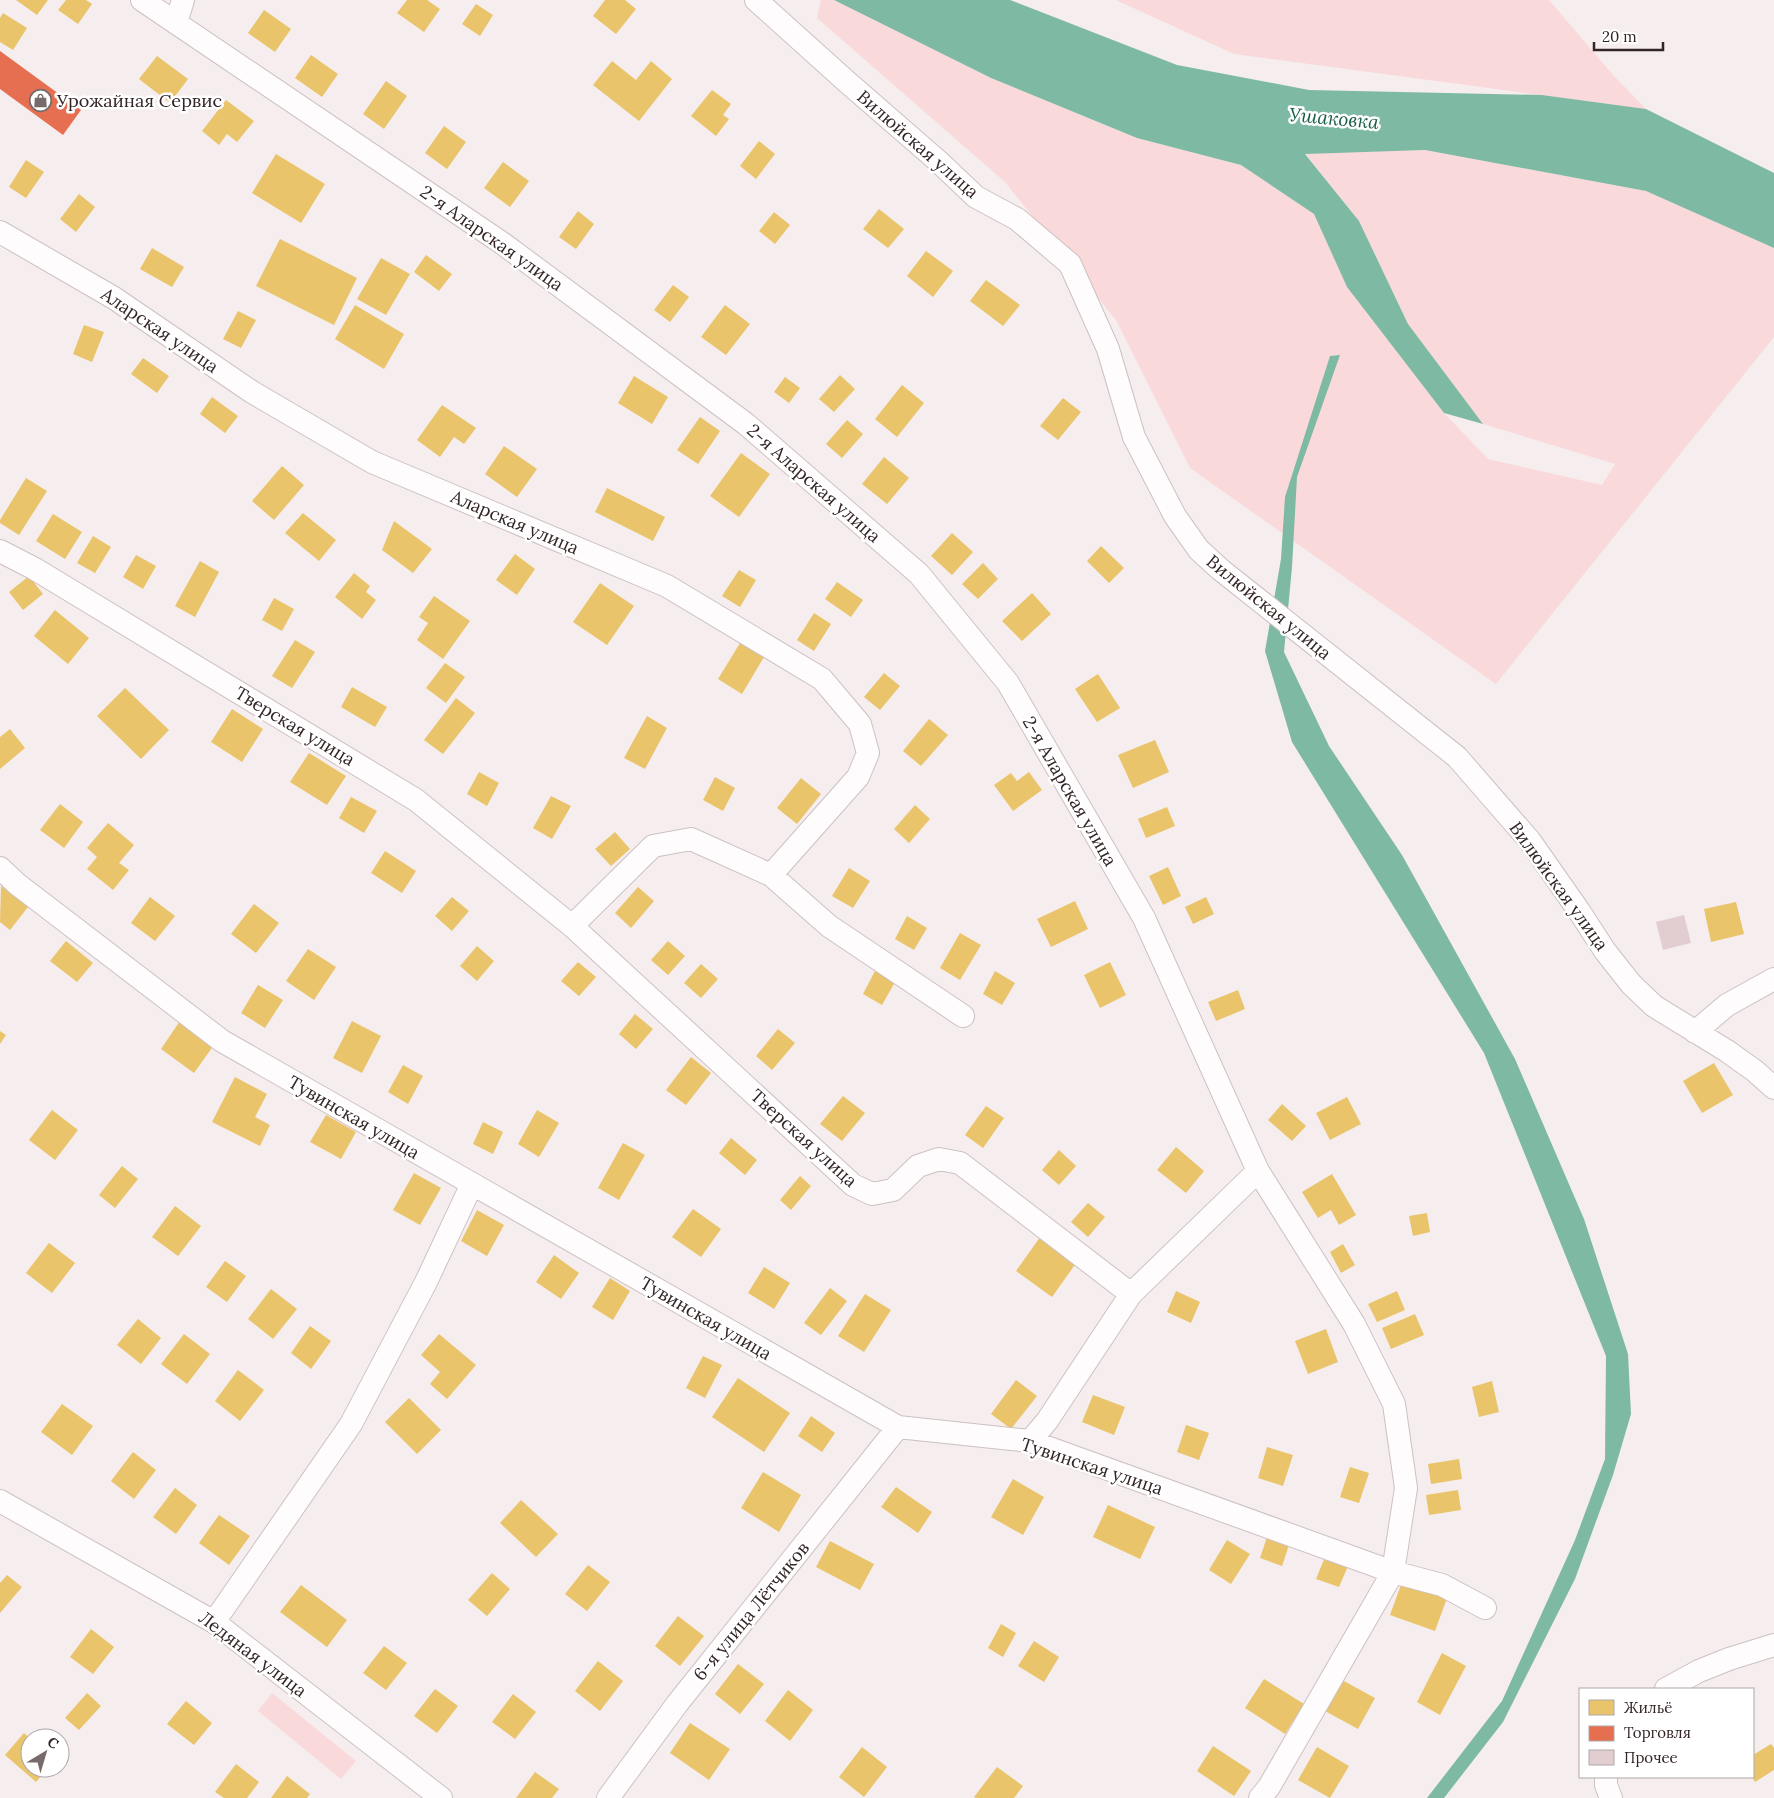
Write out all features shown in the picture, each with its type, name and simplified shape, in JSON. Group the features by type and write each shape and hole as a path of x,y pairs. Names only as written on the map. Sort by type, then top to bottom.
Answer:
{"street":[{"name":"2-я Аларская улица","path":"142,0 502,243 746,424 919,574 1008,683 1144,918 1258,1170 1354,1324 1394,1404 1406,1488 1393,1572"},
{"path":"176,23 182,0"},
{"name":"Вилюйская улица","path":"756,0 976,197 1017,220 1070,264 1108,349 1134,437 1175,516 1199,550 1221,570 1457,757 1530,842 1579,911 1605,952 1631,984 1654,1006 1727,1050 1774,1088"},
{"name":"Аларская улица","path":"0,232 114,298 252,392 372,462 667,586 822,679 860,724 868,753 858,777 771,875"},
{"name":"Тверская улица","path":"0,551 34,569 416,800 572,926 853,1185 872,1194 893,1190 918,1166 939,1159 960,1163 1131,1294"},
{"path":"572,926 653,846 691,839 771,875 830,926 963,1016"},
{"name":"Тувинская улица","path":"0,868 17,884 222,1041 898,1427 1030,1441 1393,1572 1442,1585 1485,1608"},
{"path":"1695,1032 1727,1005 1774,978"},
{"path":"1030,1441 1047,1421 1131,1294 1258,1170"},
{"path":"214,1622 352,1424 426,1282 472,1184"},
{"name":"6-я улица Лётчиков","path":"608,1798 677,1704 898,1427"},
{"name":"Ледяная улица","path":"0,1500 214,1622 441,1798"},
{"path":"1260,1798 1269,1787 1393,1572"},
{"path":"1668,1688 1699,1671 1729,1659 1774,1645"},
{"path":"1606,1778 1606,1785 1611,1798"}],"shaded area":[{"path":"821,0 834,0 991,78 1137,138 1241,165 1314,214 1347,287 1444,413 1488,459 1602,485 1615,464 1483,424 1408,324 1359,221 1305,153 1425,150 1646,191 1774,248 1774,337 1496,684 1190,468 1116,320 1005,182 817,18"},
{"path":"1116,0 1549,0 1613,75 1646,109 1234,54"},
{"path":"272,1693 356,1761 341,1779 258,1711"}],"water":[{"name":"Ушаковка","path":"834,0 1010,0 1177,65 1309,90 1542,95 1646,109 1774,173 1774,248 1646,191 1425,150 1305,154 1359,221 1408,324 1483,424 1444,413 1347,287 1314,214 1241,165 1137,138 991,78"},
{"path":"1340,355 1297,477 1292,567 1284,652 1329,746 1402,855 1515,1059 1584,1219 1628,1354 1631,1414 1613,1475 1575,1579 1503,1722 1444,1798 1427,1798 1502,1701 1575,1540 1605,1459 1606,1356 1484,1053 1292,742 1265,651 1281,559 1285,497 1330,356"}],"building: Жильё":[{"path":"16,0 48,0 37,15"},
{"path":"66,0 86,0 92,4 78,24 58,10"},
{"path":"407,0 427,0 440,9 424,32 397,13"},
{"path":"605,0 625,0 636,9 616,34 593,16"},
{"path":"476,4 493,15 480,36 462,24"},
{"path":"264,10 291,29 275,52 248,33"},
{"path":"3,13 27,28 13,50 0,42 0,18"},
{"path":"311,55 338,74 322,97 295,78"},
{"path":"157,56 188,79 170,103 139,79"},
{"path":"612,61 636,80 651,61 672,79 639,121 593,85"},
{"path":"386,81 407,96 384,129 363,114"},
{"path":"712,90 731,104 723,115 729,119 716,136 691,116"},
{"path":"226,100 254,121 237,142 227,134 219,145 202,131"},
{"path":"444,126 466,142 447,169 425,153"},
{"path":"759,141 775,154 756,179 740,166"},
{"path":"276,154 325,184 301,223 252,193"},
{"path":"26,160 44,172 26,198 9,187"},
{"path":"503,162 529,181 510,207 484,188"},
{"path":"79,194 95,207 76,232 60,219"},
{"path":"879,209 904,229 888,248 863,229"},
{"path":"578,211 594,224 576,249 559,237"},
{"path":"774,212 790,225 775,244 759,231"},
{"path":"280,239 357,278 334,325 256,286"},
{"path":"152,248 184,267 172,287 140,269"},
{"path":"926,251 953,271 933,297 907,276"},
{"path":"426,255 452,274 439,291 414,272"},
{"path":"381,258 410,274 386,315 357,299"},
{"path":"986,280 1020,305 1003,326 970,301"},
{"path":"673,285 689,297 670,322 654,310"},
{"path":"355,305 404,334 384,369 335,339"},
{"path":"725,305 750,324 726,355 701,337"},
{"path":"238,311 256,320 241,348 223,339"},
{"path":"84,325 104,332 92,362 73,354"},
{"path":"143,358 169,376 157,393 131,374"},
{"path":"840,375 855,389 834,412 819,399"},
{"path":"634,376 668,397 652,424 618,403"},
{"path":"785,377 800,388 789,403 774,392"},
{"path":"902,385 924,403 897,437 875,419"},
{"path":"212,397 238,416 225,433 200,414"},
{"path":"1063,398 1081,412 1058,440 1040,426"},
{"path":"442,405 476,428 464,444 454,437 440,457 417,440"},
{"path":"700,417 720,431 698,464 677,450"},
{"path":"847,420 863,434 842,458 826,444"},
{"path":"504,446 537,469 517,497 485,474"},
{"path":"741,453 770,474 739,517 710,496"},
{"path":"884,457 909,478 887,504 862,484"},
{"path":"282,466 304,485 274,520 252,501"},
{"path":"26,478 47,491 19,535 0,523 0,520"},
{"path":"607,488 665,517 653,541 595,512"},
{"path":"303,513 336,540 319,561 285,533"},
{"path":"53,514 82,532 65,559 36,541"},
{"path":"394,521 432,549 413,573 382,550"},
{"path":"952,533 973,552 952,575 931,556"},
{"path":"93,536 111,547 95,573 77,563"},
{"path":"1101,546 1124,568 1109,583 1087,561"},
{"path":"515,554 535,569 517,595 496,580"},
{"path":"136,555 156,566 143,589 123,577"},
{"path":"200,561 219,572 195,617 175,606"},
{"path":"983,563 998,579 978,599 962,584"},
{"path":"739,570 756,580 740,607 722,596"},
{"path":"354,573 370,586 366,592 376,600 362,619 335,597"},
{"path":"29,576 43,594 23,610 9,592"},
{"path":"837,582 863,600 851,617 825,599"},
{"path":"600,583 634,606 607,645 573,622"},
{"path":"1032,593 1051,614 1022,641 1002,621"},
{"path":"434,596 470,621 443,659 417,640 428,623 419,617"},
{"path":"274,598 294,609 282,631 262,620"},
{"path":"55,610 89,638 68,664 34,636"},
{"path":"814,613 831,624 814,651 797,640"},
{"path":"295,640 315,652 292,688 272,676"},
{"path":"740,643 764,657 742,694 718,679"},
{"path":"445,663 465,677 446,703 426,688"},
{"path":"884,673 900,686 880,710 864,697"},
{"path":"1098,674 1120,708 1097,722 1075,689"},
{"path":"352,687 387,707 375,727 341,707"},
{"path":"125,688 169,730 141,759 97,716"},
{"path":"456,698 475,713 443,754 424,740"},
{"path":"232,709 263,729 242,762 211,742"},
{"path":"647,716 667,728 645,769 624,758"},
{"path":"929,719 948,735 921,766 903,751"},
{"path":"10,729 25,748 0,769 0,737"},
{"path":"1155,740 1169,772 1133,788 1118,755"},
{"path":"309,753 346,776 327,805 290,782"},
{"path":"479,772 499,783 487,806 467,794"},
{"path":"1029,772 1042,790 1013,811 994,785 1011,773 1017,781"},
{"path":"715,777 735,788 723,811 703,800"},
{"path":"801,778 821,794 797,824 777,808"},
{"path":"551,796 571,806 552,839 533,828"},
{"path":"351,797 377,811 364,833 339,818"},
{"path":"60,804 83,822 64,848 40,830"},
{"path":"915,805 930,819 909,843 894,829"},
{"path":"1167,807 1175,826 1146,838 1138,819"},
{"path":"108,823 134,845 119,863 129,870 113,890 87,869 97,857 87,848"},
{"path":"615,832 630,849 611,866 595,849"},
{"path":"385,851 416,871 402,893 371,873"},
{"path":"1168,867 1181,896 1163,905 1149,876"},
{"path":"849,868 870,881 853,908 832,896"},
{"path":"1,886 28,907 10,930 0,922"},
{"path":"638,887 654,901 631,928 615,913"},
{"path":"150,897 175,916 155,941 131,923"},
{"path":"452,897 469,911 452,931 435,916"},
{"path":"1206,897 1214,914 1193,924 1185,907"},
{"path":"1075,901 1088,929 1051,947 1037,919"},
{"path":"1736,902 1744,934 1711,942 1704,909"},
{"path":"254,904 279,923 256,953 231,934"},
{"path":"907,916 927,928 914,950 895,939"},
{"path":"960,933 981,945 960,980 940,968"},
{"path":"66,941 93,963 77,982 50,961"},
{"path":"668,941 685,956 668,975 651,960"},
{"path":"477,946 494,961 477,981 460,966"},
{"path":"308,949 336,967 314,1000 286,981"},
{"path":"578,962 596,977 579,996 561,981"},
{"path":"1110,962 1126,995 1100,1008 1084,975"},
{"path":"701,964 718,979 701,998 684,983"},
{"path":"875,971 895,982 882,1005 863,994"},
{"path":"995,971 1015,983 1002,1005 983,994"},
{"path":"258,985 283,1000 265,1028 241,1013"},
{"path":"1238,990 1245,1009 1216,1021 1208,1002"},
{"path":"635,1014 653,1029 636,1049 619,1034"},
{"path":"180,1021 214,1045 194,1073 161,1049"},
{"path":"352,1021 381,1036 362,1073 333,1058"},
{"path":"778,1029 795,1043 772,1070 756,1056"},
{"path":"0,1031 6,1035 0,1044"},
{"path":"691,1057 711,1073 686,1105 666,1090"},
{"path":"1714,1063 1733,1095 1702,1113 1683,1081"},
{"path":"403,1065 423,1076 408,1104 388,1092"},
{"path":"235,1077 267,1094 255,1117 270,1125 260,1146 212,1122"},
{"path":"843,1096 865,1113 842,1141 820,1124"},
{"path":"1347,1097 1361,1124 1330,1140 1316,1113"},
{"path":"1282,1104 1306,1126 1292,1141 1268,1120"},
{"path":"986,1106 1004,1118 983,1148 965,1135"},
{"path":"52,1110 78,1130 55,1160 29,1140"},
{"path":"537,1110 559,1123 539,1157 518,1144"},
{"path":"326,1115 356,1132 341,1159 310,1142"},
{"path":"483,1122 503,1132 493,1154 473,1144"},
{"path":"731,1138 757,1160 745,1175 719,1153"},
{"path":"623,1143 645,1155 619,1200 598,1188"},
{"path":"1176,1147 1204,1171 1186,1193 1157,1170"},
{"path":"1059,1150 1076,1166 1059,1185 1042,1170"},
{"path":"122,1166 138,1179 115,1208 99,1195"},
{"path":"414,1173 441,1188 420,1225 393,1210"},
{"path":"1332,1174 1356,1215 1339,1225 1331,1210 1318,1218 1302,1192"},
{"path":"800,1176 811,1186 791,1210 780,1200"},
{"path":"1088,1203 1105,1217 1088,1237 1071,1222"},
{"path":"175,1206 201,1226 178,1256 152,1237"},
{"path":"693,1209 721,1229 701,1257 672,1237"},
{"path":"477,1210 504,1225 487,1256 461,1241"},
{"path":"1427,1213 1430,1232 1413,1236 1409,1216"},
{"path":"1043,1233 1079,1259 1052,1297 1016,1271"},
{"path":"49,1243 75,1263 52,1293 26,1273"},
{"path":"1343,1244 1355,1265 1341,1273 1330,1252"},
{"path":"554,1255 579,1273 561,1299 536,1282"},
{"path":"225,1261 246,1276 227,1302 206,1287"},
{"path":"764,1267 790,1283 774,1309 748,1293"},
{"path":"610,1278 630,1291 613,1320 592,1307"},
{"path":"830,1288 847,1301 821,1335 804,1323"},
{"path":"271,1289 297,1309 273,1339 248,1319"},
{"path":"1176,1291 1200,1302 1191,1323 1167,1312"},
{"path":"1397,1291 1405,1310 1377,1322 1368,1304"},
{"path":"865,1294 891,1310 864,1352 838,1336"},
{"path":"1415,1314 1424,1335 1391,1349 1382,1328"},
{"path":"138,1319 161,1338 141,1364 117,1345"},
{"path":"310,1326 331,1341 311,1369 291,1353"},
{"path":"1326,1329 1338,1362 1308,1374 1295,1341"},
{"path":"184,1334 210,1354 187,1384 161,1364"},
{"path":"439,1334 476,1365 447,1399 430,1384 440,1372 421,1355"},
{"path":"703,1356 722,1365 705,1398 686,1388"},
{"path":"238,1370 264,1390 240,1421 215,1401"},
{"path":"738,1378 790,1413 764,1452 712,1417"},
{"path":"1016,1380 1037,1396 1011,1429 991,1414"},
{"path":"1492,1381 1499,1412 1479,1417 1472,1387"},
{"path":"1093,1395 1125,1407 1114,1435 1082,1422"},
{"path":"409,1398 441,1430 417,1454 385,1422"},
{"path":"62,1404 93,1426 72,1455 41,1432"},
{"path":"811,1416 835,1433 822,1452 798,1436"},
{"path":"1186,1425 1209,1433 1199,1460 1177,1452"},
{"path":"1267,1447 1293,1455 1283,1486 1258,1478"},
{"path":"133,1452 156,1470 134,1499 111,1481"},
{"path":"1459,1459 1462,1479 1431,1484 1428,1464"},
{"path":"1350,1467 1369,1473 1359,1503 1340,1497"},
{"path":"763,1472 801,1495 779,1532 741,1508"},
{"path":"1013,1479 1044,1497 1023,1535 991,1517"},
{"path":"896,1487 932,1512 918,1533 881,1507"},
{"path":"175,1488 197,1505 176,1534 153,1517"},
{"path":"1458,1490 1461,1510 1429,1515 1426,1495"},
{"path":"521,1500 558,1534 536,1557 500,1523"},
{"path":"1108,1505 1155,1527 1140,1559 1093,1537"},
{"path":"219,1515 250,1536 229,1565 199,1543"},
{"path":"1267,1537 1289,1545 1282,1566 1260,1558"},
{"path":"1227,1540 1250,1554 1231,1584 1209,1570"},
{"path":"830,1541 874,1564 860,1590 816,1567"},
{"path":"1325,1557 1348,1566 1339,1587 1316,1579"},
{"path":"588,1565 610,1582 587,1611 565,1594"},
{"path":"492,1573 510,1589 487,1616 468,1600"},
{"path":"7,1575 22,1587 0,1613 0,1583"},
{"path":"1402,1582 1447,1598 1435,1631 1390,1615"},
{"path":"301,1585 347,1620 327,1647 280,1612"},
{"path":"678,1616 704,1636 680,1666 655,1646"},
{"path":"1001,1624 1016,1633 1003,1657 988,1648"},
{"path":"91,1629 114,1647 93,1674 70,1657"},
{"path":"1034,1641 1059,1657 1044,1682 1018,1666"},
{"path":"384,1646 407,1663 386,1690 363,1673"},
{"path":"1442,1653 1466,1666 1440,1715 1417,1702"},
{"path":"598,1661 623,1681 600,1711 575,1691"},
{"path":"738,1664 764,1684 740,1714 715,1694"},
{"path":"1264,1679 1304,1704 1285,1734 1245,1708"},
{"path":"1342,1680 1375,1698 1358,1729 1325,1711"},
{"path":"435,1689 458,1706 437,1733 414,1716"},
{"path":"788,1690 813,1710 790,1741 765,1721"},
{"path":"87,1693 101,1706 79,1730 65,1718"},
{"path":"513,1694 536,1712 515,1739 492,1722"},
{"path":"186,1701 212,1723 194,1745 167,1724"},
{"path":"690,1723 730,1749 709,1780 670,1753"},
{"path":"20,1738 20,1768 5,1755"},
{"path":"1771,1744 1774,1748 1774,1770 1755,1782 1753,1778 1754,1754"},
{"path":"1213,1746 1251,1771 1234,1796 1197,1771"},
{"path":"862,1747 887,1767 864,1797 839,1777"},
{"path":"1317,1747 1349,1766 1330,1798 1298,1780"},
{"path":"236,1764 259,1782 247,1798 224,1798 215,1792"},
{"path":"997,1767 1023,1786 1014,1798 974,1797"},
{"path":"535,1772 559,1789 552,1798 516,1798"},
{"path":"287,1776 310,1794 307,1798 271,1798"},
{"path":"31,1778 39,1778 36,1782"}],"building: Торговля":[{"name":"Урожайная Сервис","path":"0,51 81,110 63,135 0,89"}],"building: Прочее":[{"path":"1684,915 1691,943 1663,950 1656,922"}],"place":[{"name":"Урожайная Сервис","path":"41,100"}]}
